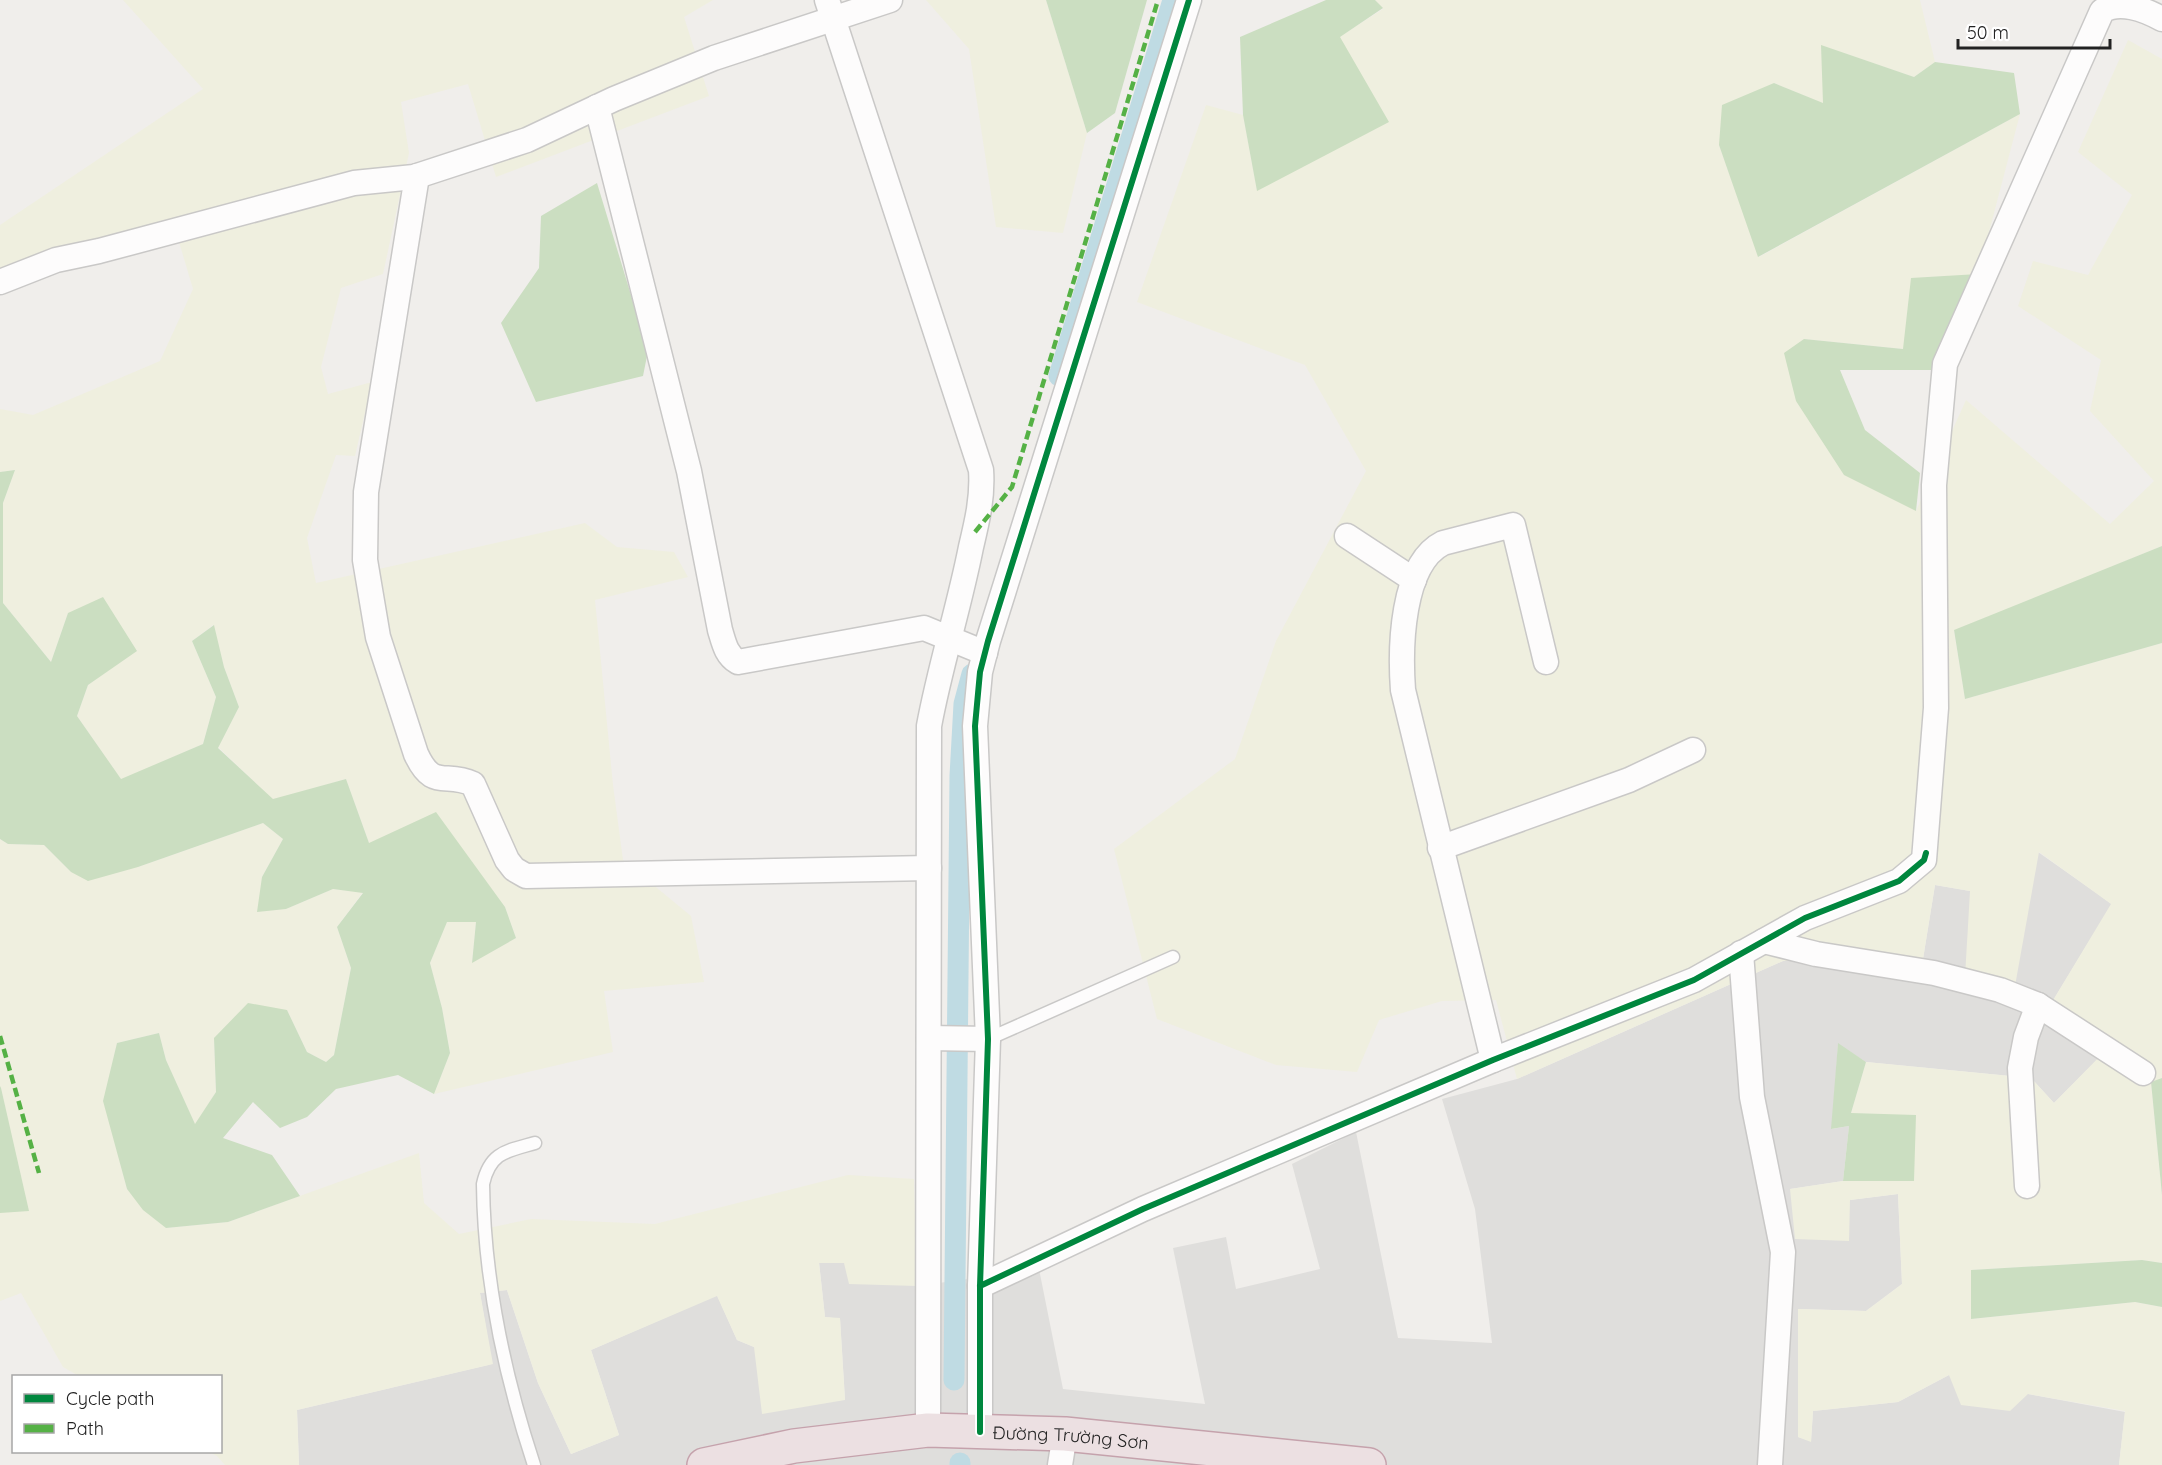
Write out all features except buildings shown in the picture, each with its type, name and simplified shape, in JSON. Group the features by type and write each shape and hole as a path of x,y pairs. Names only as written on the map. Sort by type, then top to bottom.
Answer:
{"highway":[{"name":"Đường Trường Sơn","path":"704,1465 794,1446 928,1430 980,1432 1062,1450 1369,1465"}],"street":[{"path":"0,282 56,260 99,251 354,183 417,176 527,140 597,107 830,9 890,0"},
{"path":"980,1432 980,1286 988,1039 975,726 980,672 1189,0"},
{"path":"980,1286 1143,1209 1493,1060 1694,980 1805,918 1899,881 1924,860 1936,708 1934,484 1945,364 2102,11 2116,2 2130,1 2162,19"},
{"path":"830,9 981,470 983,488 963,588 937,683 929,726 928,1430"},
{"path":"597,107 689,471 720,630 730,658 738,662 924,627 985,653"},
{"path":"417,176 366,492 365,560 378,637 416,754 425,769 430,775 473,784 507,860 514,869 525,876 929,868"},
{"path":"1493,1060 1403,690 1401,660 1409,593 1422,563 1434,548 1443,543 1514,525 1546,662"},
{"path":"1347,536 1414,580"},
{"path":"1440,848 1629,780 1693,750"},
{"path":"1764,941 1816,954 1934,972 2000,990 2038,1005 2143,1073"},
{"path":"1741,953 1752,1096 1783,1252 1770,1465"},
{"path":"2027,1186 2020,1068 2026,1036 2038,1005"},
{"path":"929,1038 988,1039"}],"lane":[{"path":"988,1039 1173,957"},
{"path":"534,1465 509,1382 495,1315 483,1184 485,1172 496,1157 504,1152 535,1143"}],"shaded area":[{"path":"2038,852 2112,904 2049,1007 2109,1048 2054,1103 2031,1078 1866,1062 1838,1044 1832,1129 1849,1126 1843,1181 1790,1189 1850,1200 1898,1194 1902,1284 1866,1311 1798,1309 1798,1437 1811,1441 1813,1411 1898,1402 1949,1375 2028,1394 2125,1412 2119,1465 299,1465 297,1410 492,1364 480,1293 507,1290 538,1383 571,1454 619,1435 591,1350 717,1295 737,1340 754,1347 845,1400 840,1319 825,1317 819,1262 845,1263 917,1286 1039,1269 1063,1389 1205,1404 1173,1248 1226,1237 1236,1289 1320,1269 1292,1164 1356,1132 1398,1338 1492,1343 1475,1209 1442,1099 1517,1079 1783,961 1923,959 1935,885 1970,891"}],"green space":[{"path":"123,0 713,0 684,17 709,96 496,177 468,84 401,102 409,153 383,274 341,288 321,367 328,394 372,382 355,456 336,455 307,538 316,583 585,523 617,547 674,552 688,577 595,600 613,785 623,860 691,916 704,982 604,991 613,1052 434,1094 450,1053 442,1008 430,963 447,921 476,922 472,962 516,938 505,907 369,843 346,779 273,800 218,747 239,707 224,667 213,625 192,641 216,697 203,744 121,780 77,716 88,685 137,650 68,613 51,662 3,603 3,503 15,470 0,472 0,409 33,415 160,361 193,289 174,225 0,276 0,225 203,89"},
{"path":"926,0 1046,0 1087,133 1063,233 996,227 969,49"},
{"path":"1046,0 1147,0 1115,113 1087,133"},
{"path":"1326,0 1375,0 1383,8 1340,37 1389,122 1257,191 1243,115 1240,37"},
{"path":"1375,0 1920,0 1935,62 1914,77 1822,46 1824,104 1774,83 1719,145 1759,257 2020,114 1978,274 1904,349 1804,339 1916,511 1966,400 2110,524 2154,481 2090,411 2101,360 2018,306 2033,261 2088,275 2132,195 2078,152 2128,40 2162,59 2162,546 1954,631 1965,699 2162,643 2162,1078 2151,1083 2162,1195 2162,1263 2142,1260 1971,1270 1972,1319 2135,1302 2162,1307 2162,1465 2119,1465 2125,1411 2028,1394 2010,1411 1961,1405 1949,1375 1898,1402 1813,1411 1811,1442 1798,1437 1798,1309 1866,1311 1902,1284 1898,1194 1850,1200 1849,1241 1795,1239 1790,1189 1843,1181 1914,1180 1851,1113 1866,1062 2031,1078 2054,1103 2108,1048 2049,1007 2111,904 2039,852 2015,986 1965,977 1970,891 1935,885 1923,959 1783,961 1517,1079 1496,1000 1442,1001 1379,1020 1357,1072 1276,1065 1157,1019 1114,849 1235,759 1276,641 1366,471 1305,365 1137,302 1206,105 1243,115 1257,190 1339,37 1383,9"},
{"path":"1821,45 1914,77 1935,62 2014,73 2020,114 1758,257 1719,145 1722,105 1774,83 1823,103"},
{"path":"597,183 648,351 643,376 536,402 501,323 539,268 541,216"},
{"path":"1978,274 1933,370 1840,370 1865,430 1920,473 1916,511 1844,475 1796,401 1784,353 1804,339 1903,349 1911,278"},
{"path":"15,470 3,503 3,603 51,662 68,613 103,597 137,651 88,685 77,716 121,779 203,744 216,697 192,641 214,625 224,667 239,707 218,748 273,799 346,779 369,843 436,812 505,907 516,938 472,963 476,922 447,922 430,963 442,1008 450,1053 434,1094 398,1075 336,1089 307,1117 280,1128 253,1102 223,1138 272,1155 300,1196 228,1222 166,1228 143,1210 127,1189 103,1101 117,1043 159,1033 166,1060 195,1124 216,1092 214,1038 248,1003 287,1010 307,1052 326,1062 334,1055 351,968 337,927 363,893 333,889 286,909 257,912 262,877 283,839 263,823 138,867 88,881 71,872 44,845 8,844 0,839 0,472"},
{"path":"2162,546 2162,643 1965,699 1954,630"},
{"path":"263,823 283,839 262,877 286,909 333,889 363,892 337,927 351,968 334,1055 326,1062 307,1052 287,1010 214,1038 216,1092 195,1125 166,1060 159,1033 117,1043 104,1101 127,1189 166,1228 228,1222 419,1153 424,1203 459,1234 531,1219 655,1224 848,1175 914,1179 917,1286 849,1284 844,1263 819,1263 825,1317 840,1318 845,1400 762,1414 754,1347 737,1340 717,1296 591,1350 619,1435 571,1454 538,1383 507,1290 480,1293 493,1364 297,1410 299,1465 225,1465 211,1453 222,1453 222,1375 77,1375 63,1367 21,1293 0,1301 0,839 8,844 44,845 71,872 138,867"},
{"path":"1838,1043 1866,1062 1851,1113 1916,1115 1914,1181 1843,1181 1849,1126 1831,1129"},
{"path":"2162,1078 2162,1195 2151,1082"},
{"path":"0,1086 1,1088 29,1211 0,1213"},
{"path":"2142,1260 2162,1263 2162,1307 2135,1302 1971,1319 1971,1270"}],"waterway":[{"path":"1059,376 1173,0"},
{"path":"954,1380 960,776 964,704 972,674"}],"marked path":[{"path":"975,532 1012,487 1158,0"},
{"path":"0,1036 39,1173"}],"cycle path":[{"path":"980,1432 980,1286 988,1039 975,726 980,672 1189,0"},
{"path":"980,1286 1143,1209 1493,1060 1694,980 1805,918 1899,881 1924,860 1926,853"}]}
